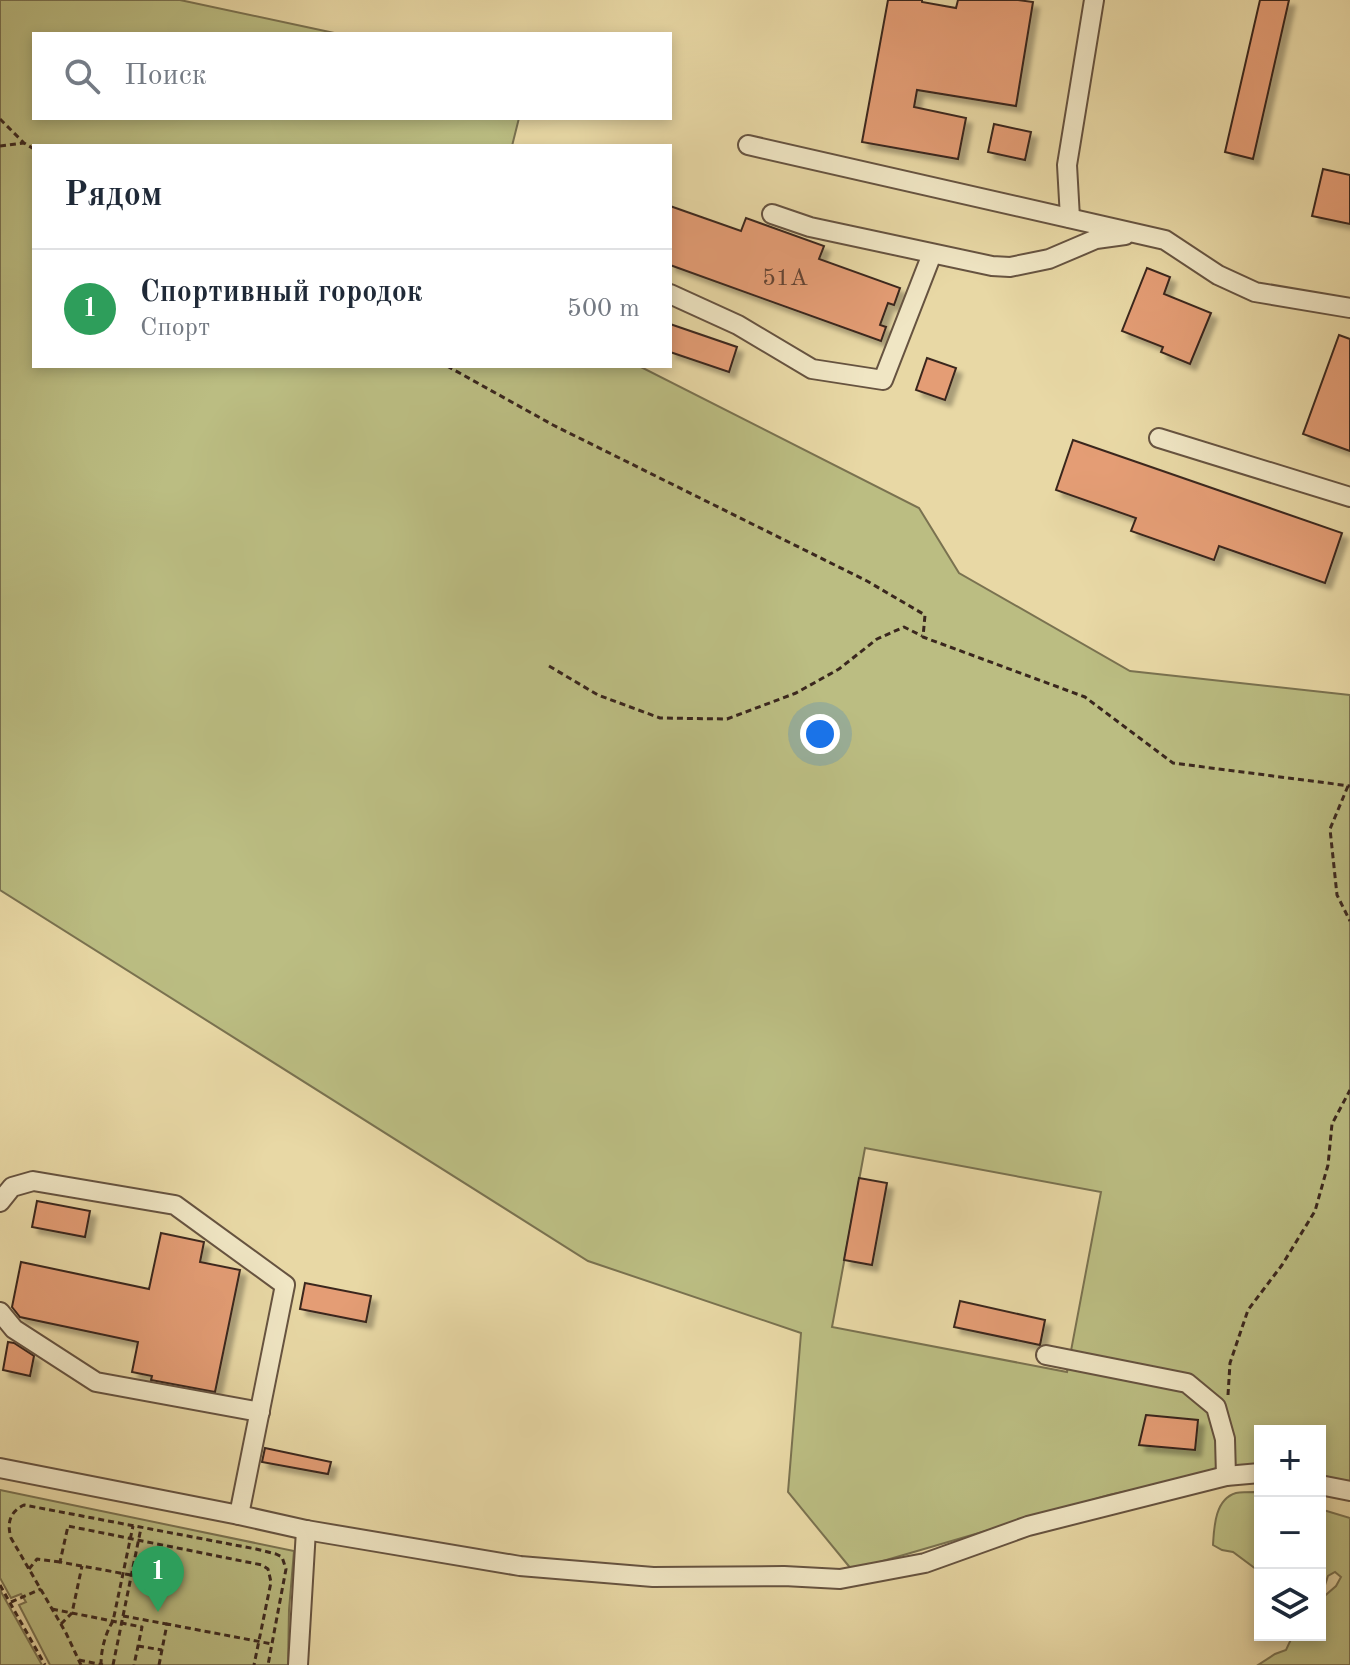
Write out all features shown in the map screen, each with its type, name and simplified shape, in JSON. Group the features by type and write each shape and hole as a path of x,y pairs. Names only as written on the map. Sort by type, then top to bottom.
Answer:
{"lane":[{"path":"1070,218 1067,165 1094,0"},
{"path":"748,145 1165,240 1218,275 1255,292 1350,308"},
{"path":"772,214 810,227 992,266 1010,267 1049,259 1096,239 1136,233"},
{"path":"672,295 738,325 812,369 883,380 932,254"},
{"path":"1159,438 1350,497"},
{"path":"0,1202 12,1187 33,1181 175,1205 285,1285 239,1515"},
{"path":"0,1312 14,1329 96,1382 260,1412"},
{"path":"1046,1355 1187,1383 1216,1407 1225,1439 1226,1476"},
{"path":"0,1468 520,1575 840,1579 925,1563 1028,1526 1226,1476 1254,1474"},
{"path":"1326,1486 1350,1491"},
{"path":"298,1665 306,1530"}],"path":[{"path":"0,119 32,148"},
{"path":"0,146 24,143"},
{"path":"451,368 553,425 867,581 925,615 923,637"},
{"path":"549,666 598,695 660,718 727,719 796,693 839,669 877,639 904,627 923,637 1085,697 1173,763 1349,786 1330,829 1337,895 1350,921"},
{"path":"1228,1394 1230,1363 1248,1310 1282,1265 1315,1211 1328,1165 1332,1124 1350,1090"},
{"path":"133,1526 113,1621 104,1643 102,1665 80,1663 11,1538 10,1517 24,1505 256,1549 282,1557 286,1569 268,1665"},
{"path":"60,1562 68,1526 262,1565 268,1569 271,1582 254,1665"},
{"path":"113,1665 141,1528"},
{"path":"29,1569 37,1559 131,1575"},
{"path":"61,1624 72,1613 82,1566"},
{"path":"0,1585 45,1665"},
{"path":"11,1603 41,1589"},
{"path":"52,1609 142,1627"},
{"path":"123,1616 272,1644"},
{"path":"134,1665 143,1619"},
{"path":"159,1665 167,1624"},
{"path":"138,1646 162,1650"}],"green space":[{"path":"0,0 180,0 330,32 32,32 32,120 518,120 512,144 32,144 32,368 643,368 919,508 959,573 1130,671 1350,695 1350,1484 1326,1480 1326,1425 1254,1425 1254,1466 1109,1495 852,1570 788,1492 801,1333 588,1261 0,890","holes":["865,1148 1101,1192 1067,1372 832,1327"]},
{"path":"0,1490 294,1551 288,1665 50,1665 19,1605 26,1602 21,1594 11,1598 0,1578"},
{"path":"1254,1492 1254,1568 1233,1552 1213,1545 1220,1507 1236,1493"},
{"path":"1326,1511 1350,1518 1350,1665 1258,1665 1286,1650 1290,1641 1326,1641 1326,1595 1341,1577 1335,1572 1328,1576 1326,1582"},
{"path":"0,1590 42,1665 0,1665"}],"building":[{"path":"888,0 922,0 956,8 958,0 1033,2 1016,106 917,90 914,107 966,118 958,159 862,142"},
{"path":"1260,0 1289,0 1253,159 1225,152"},
{"path":"994,124 1031,132 1025,160 988,152"},
{"path":"1323,169 1350,175 1350,224 1312,216"},
{"path":"672,207 741,231 746,218 824,246 819,259 900,288 894,305 888,303 880,325 886,327 881,341 672,266"},
{"path":"1147,268 1170,277 1164,294 1211,313 1190,364 1161,352 1163,347 1122,331"},
{"path":"672,325 737,347 729,372 672,353"},
{"path":"1339,335 1350,339 1350,451 1303,434"},
{"path":"927,358 956,368 945,400 916,390"},
{"path":"1073,440 1342,533 1325,583 1219,546 1214,560 1131,531 1136,518 1056,490"},
{"path":"859,1178 887,1183 872,1265 844,1260"},
{"path":"37,1201 90,1211 85,1237 32,1227"},
{"path":"161,1233 204,1242 200,1262 240,1270 215,1392 151,1380 152,1376 132,1372 138,1342 20,1317 12,1307 21,1262 149,1289"},
{"path":"305,1283 371,1296 366,1322 300,1309"},
{"path":"960,1301 1045,1320 1040,1345 954,1327"},
{"path":"8,1342 34,1356 30,1376 3,1370"},
{"path":"1146,1415 1198,1420 1195,1450 1139,1445"},
{"path":"265,1448 331,1462 328,1474 262,1462"}],"place":[{"name":"Спортивный городок","path":"158,1612"}]}
